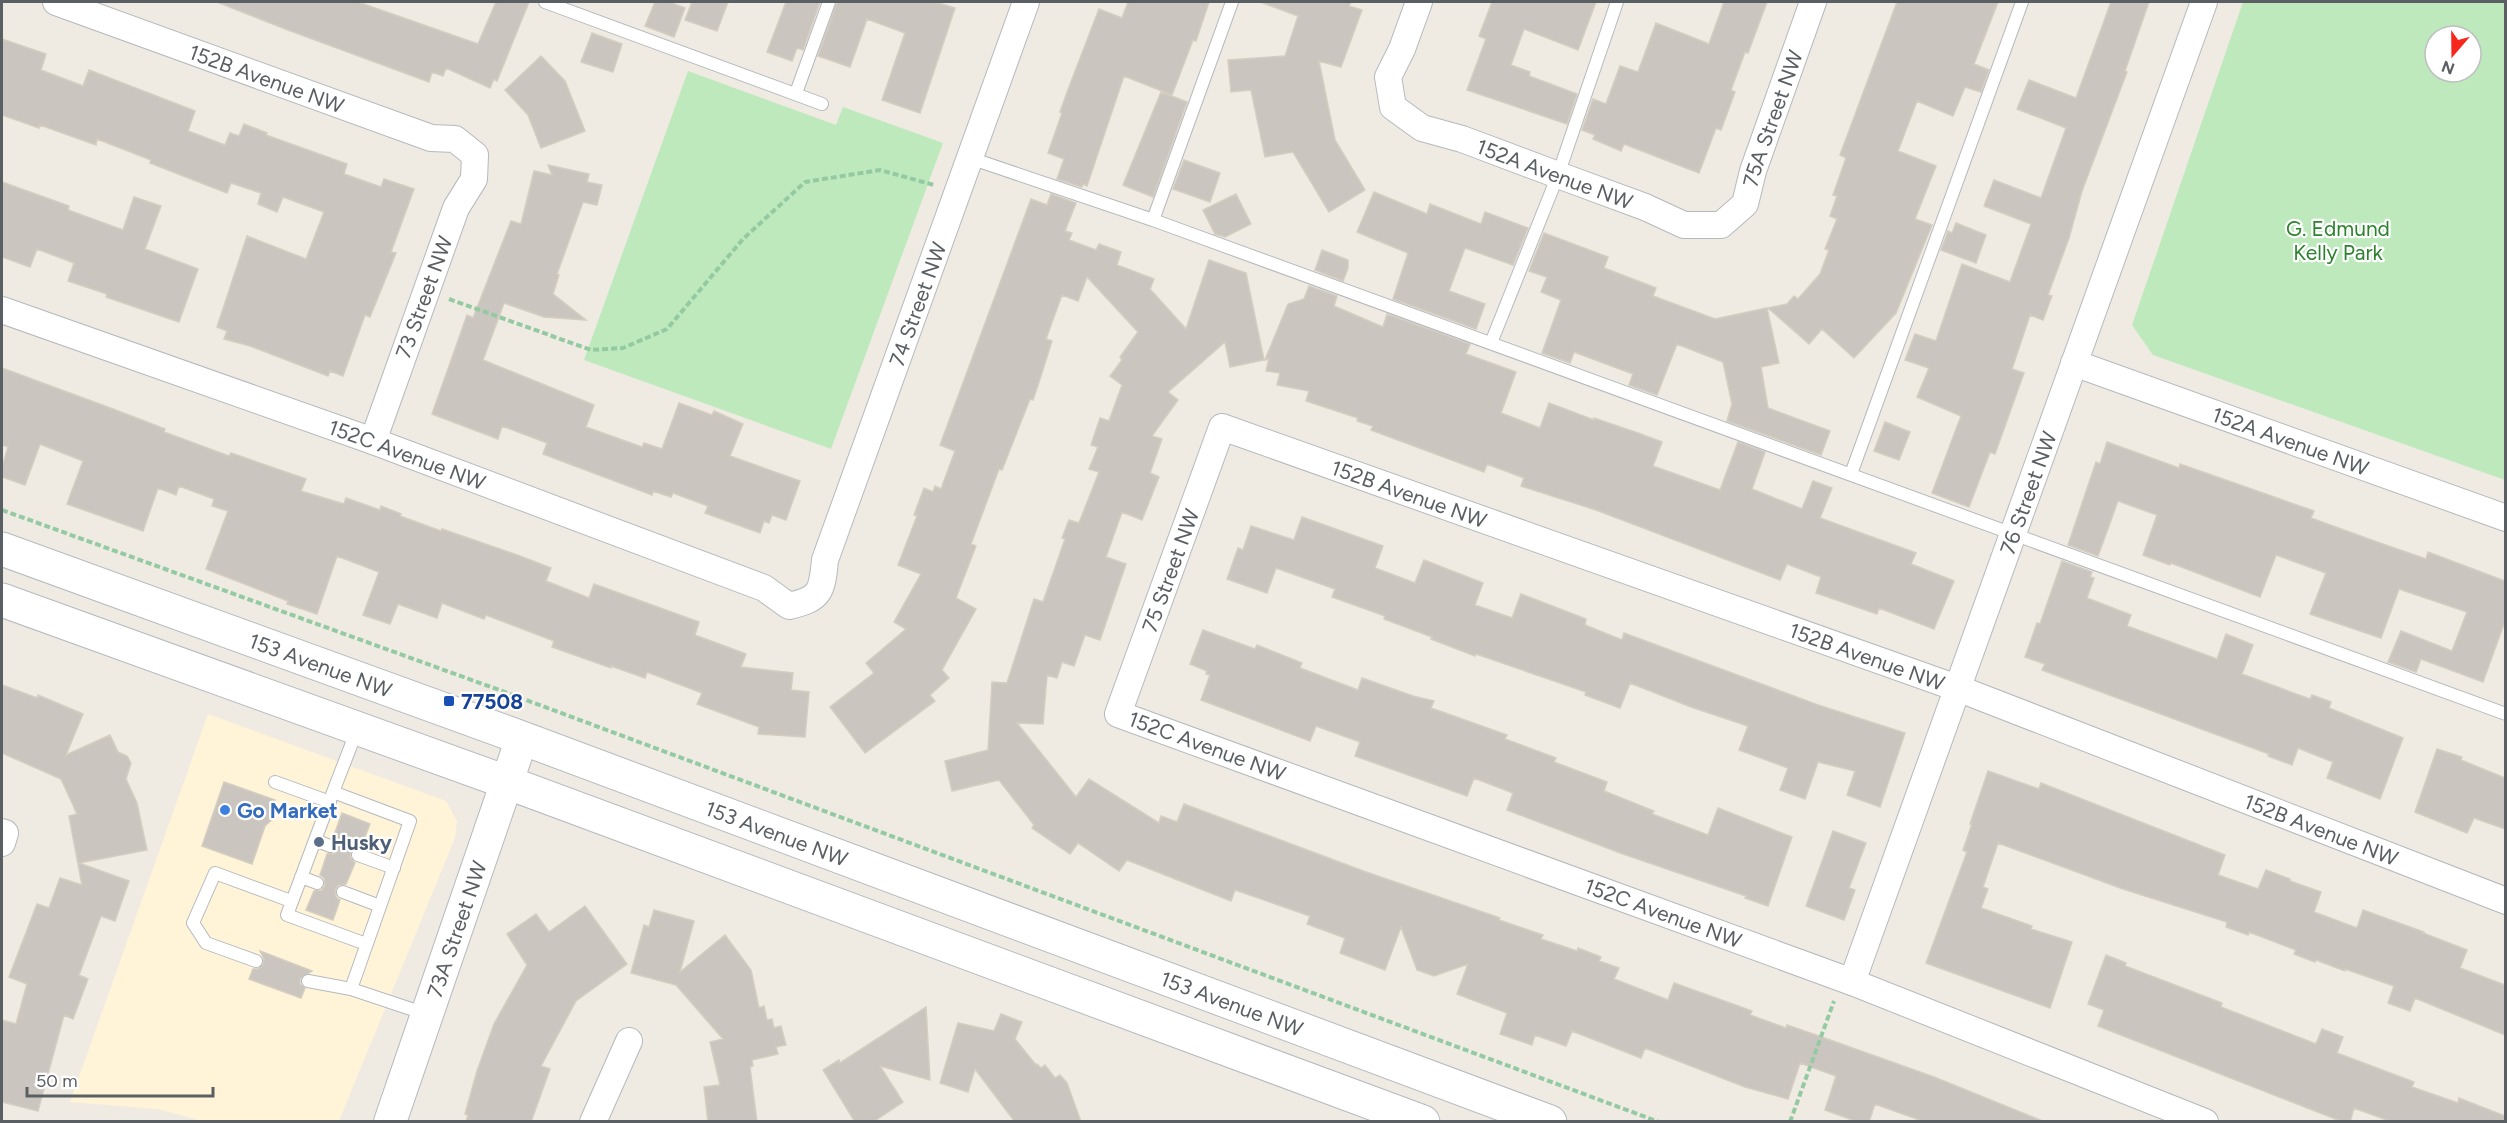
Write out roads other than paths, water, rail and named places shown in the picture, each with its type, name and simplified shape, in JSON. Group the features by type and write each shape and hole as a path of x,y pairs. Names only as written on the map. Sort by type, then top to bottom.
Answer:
{"main road":[{"name":"153 Avenue NW","path":"2,549 522,738 1550,1122"},
{"path":"2,600 506,782 1423,1122"}],"street":[{"name":"152B Avenue NW","path":"56,2 431,138 455,139 475,154"},
{"name":"74 Street NW","path":"809,602 823,585 825,560 1026,2"},
{"name":"152A Avenue NW","path":"1419,2 1389,77 1393,107 1422,128 1462,139 1645,207 1684,225 1721,225"},
{"name":"75A Street NW","path":"1721,225 1744,204 1753,171 1813,2"},
{"name":"76 Street NW","path":"1847,980 1958,688 2204,2"},
{"name":"73 Street NW","path":"373,441 456,208 474,179 475,154"},
{"name":"152C Avenue NW","path":"2,310 373,441 764,588 789,606 809,602"},
{"name":"152A Avenue NW","path":"2074,363 2505,518"},
{"name":"152B Avenue NW","path":"1222,427 1958,688 2505,901"},
{"name":"75 Street NW","path":"1118,714 1222,427"},
{"name":"152C Avenue NW","path":"1118,714 1847,980 2205,1122"},
{"name":"73A Street NW","path":"390,1122 522,738"},
{"path":"593,1122 629,1041"}],"lane":[{"path":"545,2 822,104"},
{"path":"796,93 829,2"},
{"path":"1154,220 1232,2"},
{"path":"1491,343 1558,175 1617,2"},
{"path":"1851,474 2022,2"},
{"path":"970,158 1154,220 2505,714"},
{"path":"357,729 287,915 366,945"},
{"path":"275,782 410,821 351,989"},
{"path":"315,840 330,846"},
{"path":"358,855 394,868"},
{"path":"256,961 206,943 193,924 215,873 291,901"},
{"path":"301,877 317,883"},
{"path":"343,892 380,906"},
{"path":"308,981 351,989 427,1015"}],"place":[{"name":"77508","path":"449,701"},
{"name":"Go Market","path":"225,810"},
{"name":"Husky","path":"319,842"}],"park label":[{"name":"G. Edmund Kelly Park","path":"2338,240"}]}
